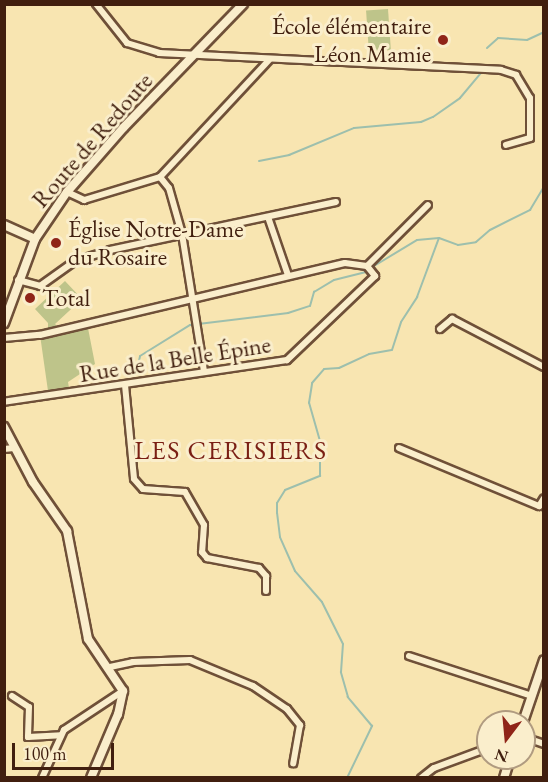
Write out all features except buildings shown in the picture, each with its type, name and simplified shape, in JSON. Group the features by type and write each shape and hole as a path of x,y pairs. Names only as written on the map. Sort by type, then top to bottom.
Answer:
{"main road":[{"name":"Route de Redoute","path":"4,323 35,238 67,192 243,4"},
{"path":"4,427 9,449 67,531 83,623 88,639 110,667 123,691 118,714 91,777"},
{"path":"527,710 543,660"}],"street":[{"path":"96,4 127,43 140,50 269,60 501,69 516,75 530,98 530,138 506,145"},
{"path":"67,192 84,200 160,177 269,60"},
{"path":"160,177 169,188 182,234 204,371"},
{"path":"18,280 40,286 75,261 182,234 336,202"},
{"path":"4,338 40,335 345,263 367,266 428,205"},
{"path":"268,217 288,275"},
{"path":"4,225 35,238"},
{"name":"Rue de la Belle Épine","path":"4,402 287,360 373,281 375,276 367,266"},
{"path":"440,329 452,319 543,367"},
{"path":"125,385 134,479 144,489 185,492 204,525 202,552 207,558 259,568 266,576 266,591"},
{"path":"399,448 539,506 543,498"},
{"path":"409,656 532,696"},
{"path":"110,667 133,662 190,660 253,686 287,709 300,725 299,745 293,763"},
{"path":"42,777 68,727 123,691"},
{"path":"12,696 29,707 28,737 62,735"},
{"path":"422,777 434,768 476,752"}],"green space":[{"path":"388,9 391,50 369,51 366,11"},
{"path":"65,281 82,299 55,324 61,330 87,323 95,364 68,382 69,388 48,391 40,335 48,333 48,323 35,309"}],"waterway":[{"path":"487,48 498,38 527,40 544,32"},
{"path":"259,161 289,155 354,128 421,122 433,117 460,98 482,72"},
{"path":"347,778 372,726 348,697 341,672 343,644 322,602 295,571 280,537 277,513 277,503 285,490 320,476 320,441 309,403 312,383 324,369 339,368 369,354 392,350 401,322 417,297 439,238 458,245 476,242 490,230 530,210 544,187"},
{"path":"374,266 417,240 439,238"},
{"path":"138,365 140,356 190,325 288,313 310,306 314,292 334,280 367,272"}],"place":[{"name":"École élémentaire Léon Mamie","path":"443,40"},
{"name":"Église Notre-Dame du Rosaire","path":"56,243"},
{"name":"Total","path":"30,298"}],"district":[{"name":"LES CERISIERS","path":"231,451"}]}
